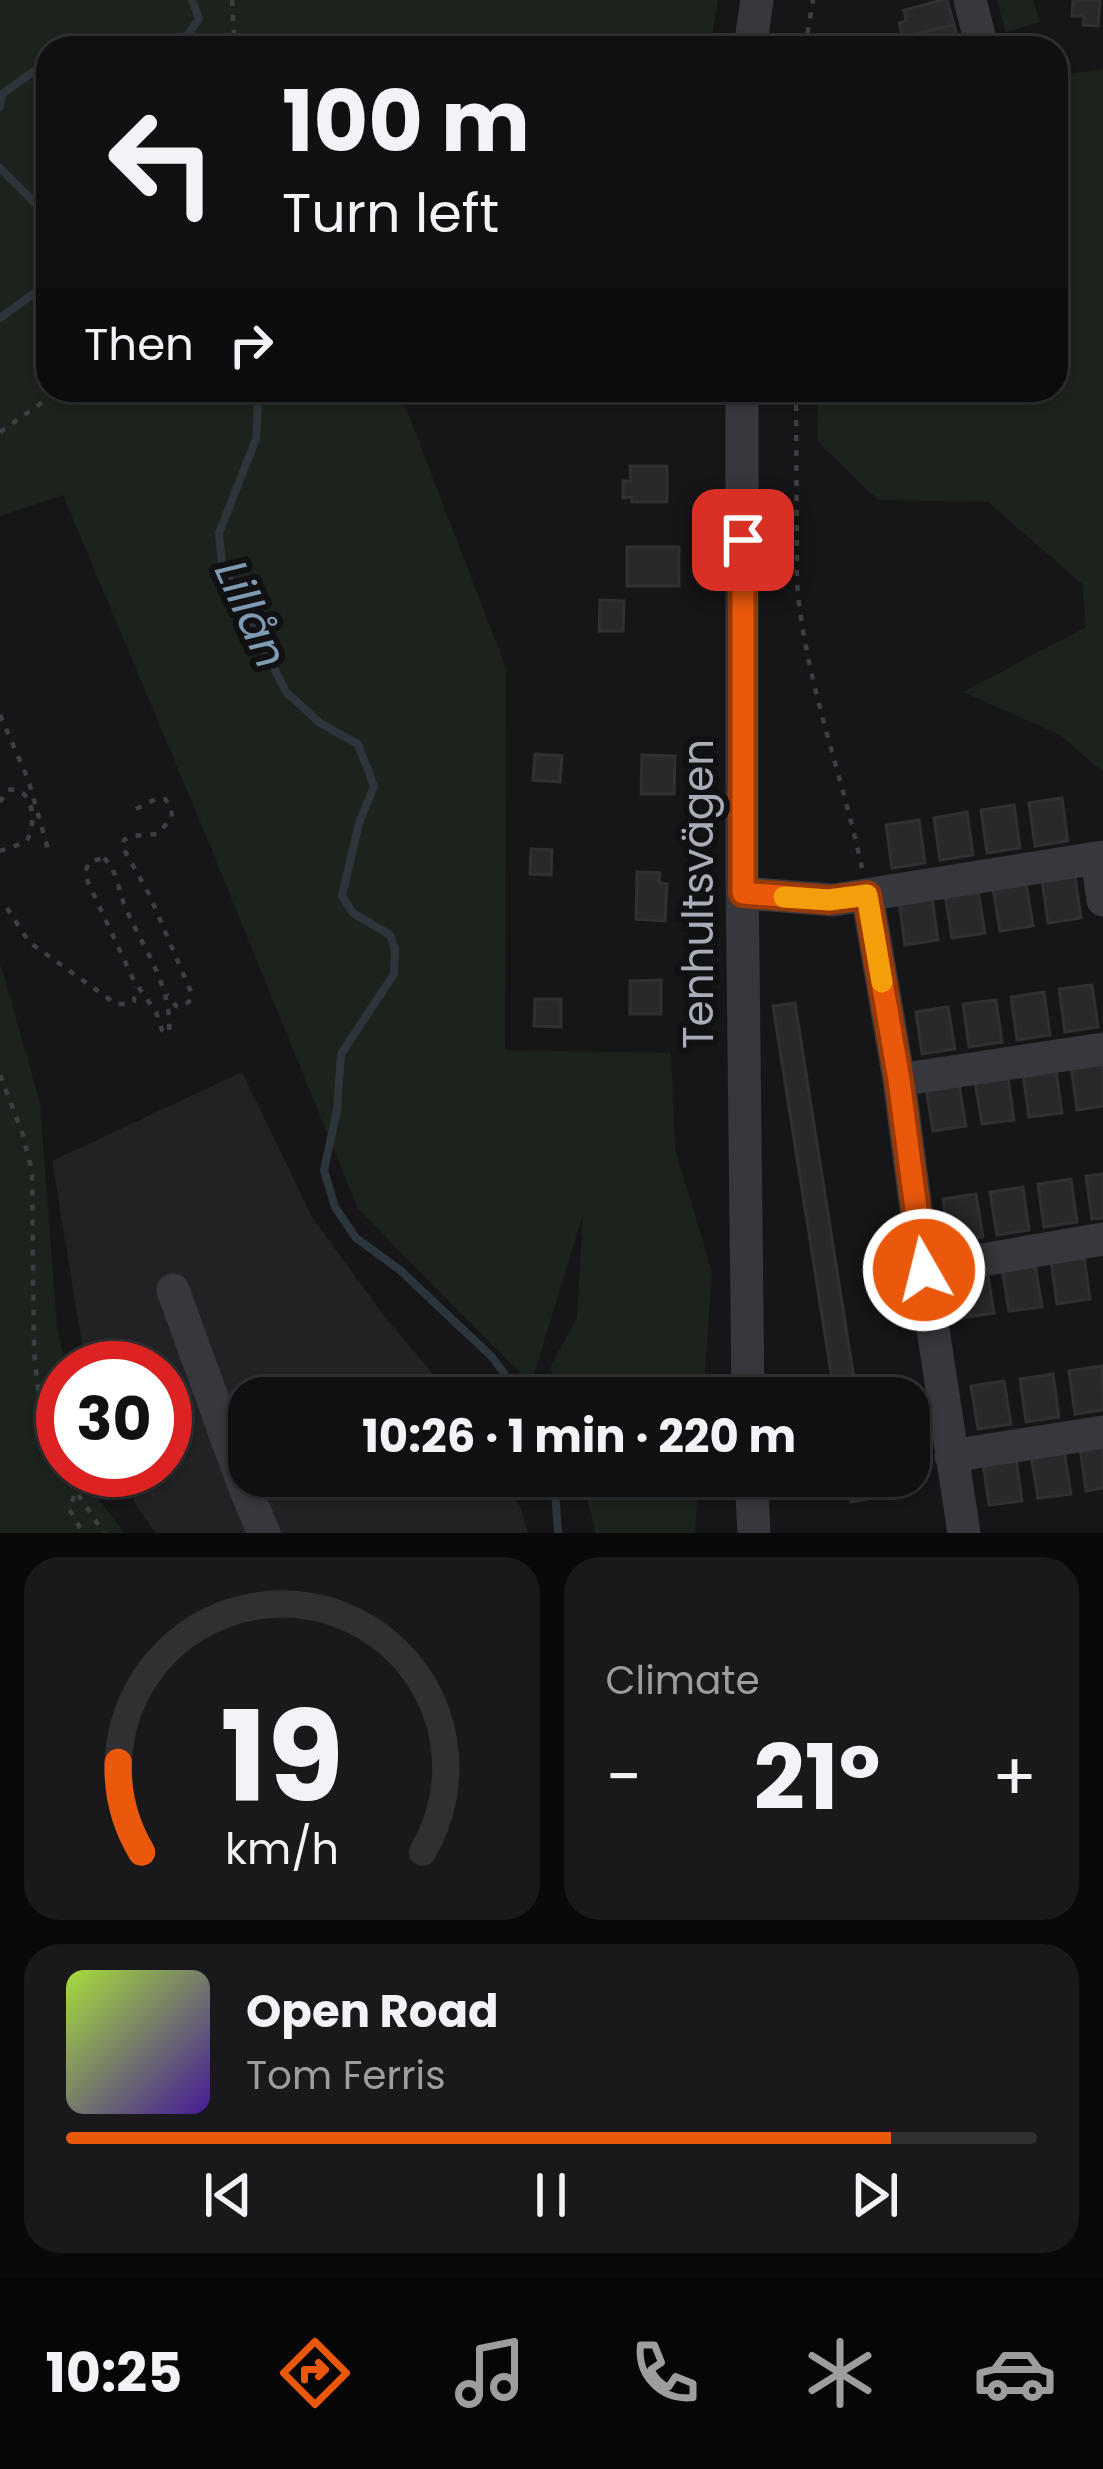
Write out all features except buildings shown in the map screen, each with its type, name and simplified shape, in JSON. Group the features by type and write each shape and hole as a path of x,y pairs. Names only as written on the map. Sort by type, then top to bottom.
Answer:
{"street":[{"path":"752,36 757,0"},
{"path":"970,0 979,36"},
{"name":"Tenhultsvägen","path":"742,402 748,1377"},
{"path":"743,893 829,900 1100,857 1103,900"},
{"path":"867,895 899,1080 964,1533"},
{"path":"899,1080 1103,1049"},
{"path":"924,1270 1103,1239"},
{"path":"173,1290 264,1533"},
{"path":"951,1456 1103,1432"},
{"path":"752,1497 754,1533"}],"path":[{"path":"232,0 234,36"},
{"path":"807,36 813,0"},
{"path":"0,432 43,402"},
{"path":"796,402 799,612 867,895"},
{"path":"0,715 28,779 50,856"},
{"path":"0,802 7,790 21,789 29,802 33,827 26,842 0,851"},
{"path":"136,808 156,799 171,807 172,817 158,834 131,836 122,846 164,925 191,1000 176,1006 164,990"},
{"path":"104,858 113,868 128,915 164,990 170,1033 163,1030 134,981 88,882 86,866 93,859 104,858"},
{"path":"7,908 29,942 116,1004 134,1001 134,981"},
{"path":"0,1075 32,1171 36,1370"},
{"path":"74,1497 69,1509 83,1533"},
{"path":"78,1497 104,1533"}],"shaded area":[{"path":"0,0 718,0 712,36 36,36 36,402 404,402 506,668 505,1050 671,1053 675,1149 712,1272 704,1377 553,1377 550,1367 577,1318 583,1214 533,1377 524,1377 358,1209 63,495 0,516"},
{"path":"997,0 1033,0 1040,22 1006,32"},
{"path":"1103,69 1103,772 1060,735 963,692 1086,627 1082,584 988,502 878,500 818,442 817,402 1068,402 1068,74"},
{"path":"0,962 40,1103 60,1341 36,1341 36,1497 97,1497 124,1533 0,1533"},
{"path":"242,1072 312,1217 435,1377 228,1377 228,1497 514,1497 528,1533 156,1533 133,1497 192,1497 192,1341 82,1341 52,1161"},
{"path":"587,1497 697,1497 695,1533 596,1533"}],"waterway":[{"name":"Lillån","path":"185,36 199,19 192,0"},
{"name":"Lillån","path":"0,107 2,94 36,70"},
{"name":"Lillån","path":"0,168 36,204"},
{"path":"0,318 36,292"},
{"name":"Lillån","path":"258,402 256,439 219,533 222,564 286,692 320,723 358,744 374,786 359,823 342,896 353,913 390,935 395,949 394,974 341,1054 337,1110 324,1170 335,1207 356,1238 400,1270 492,1357 507,1377"},
{"name":"Lillån","path":"555,1497 558,1533"}],"slow traffic":[{"path":"784,897 829,900 867,895 882,982"}],"route":[{"path":"743,540 743,893 829,900 867,895 899,1080 924,1270"}]}
